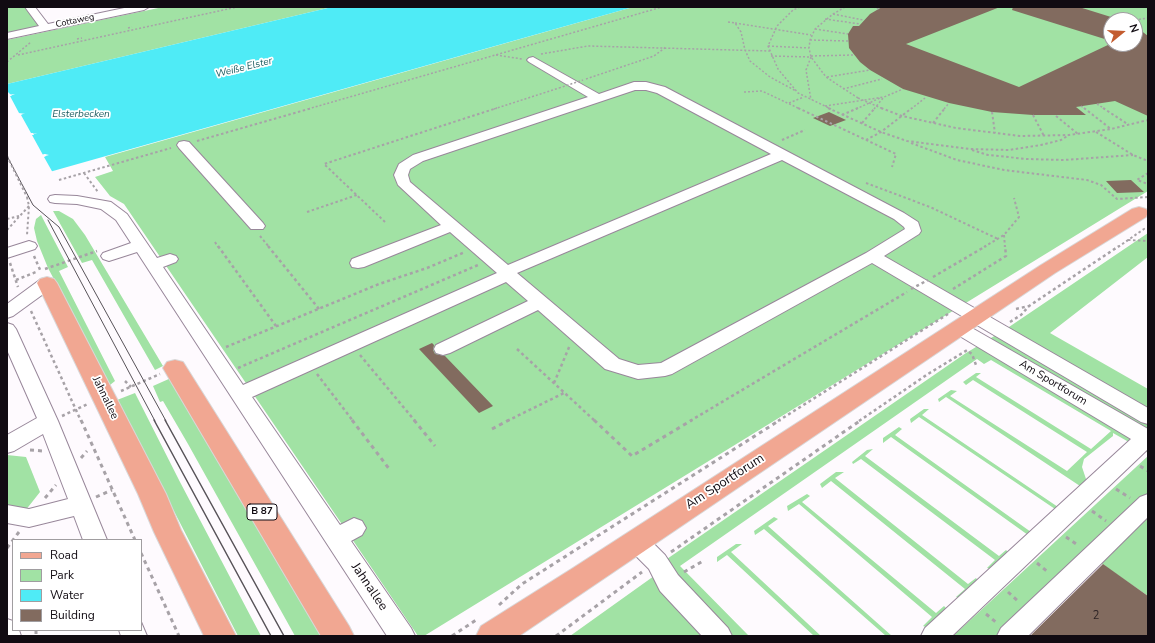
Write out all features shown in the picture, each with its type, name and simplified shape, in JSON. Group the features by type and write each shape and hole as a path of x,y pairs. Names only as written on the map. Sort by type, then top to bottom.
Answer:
{"main road":[{"name":"Am Sportforum","path":"488,620 646,551 964,317 1067,256 1143,205"},
{"name":"Jahnallee","path":"44,277 120,388 220,636"},
{"name":"B 87","path":"181,378 338,636"}],"street":[{"path":"30,7 46,28"},
{"name":"Cottaweg","path":"7,36 144,7"},
{"path":"533,60 598,98"},
{"path":"634,86 657,88 780,148 912,225 913,231 872,256 665,369 657,371 633,371 612,364 402,182 401,175 408,164 418,158 598,98 634,86"},
{"path":"184,145 257,230"},
{"path":"239,395 352,345 780,148"},
{"name":"Jahnallee","path":"55,199 77,200 106,205 122,217 239,395 345,533 402,636"},
{"path":"358,263 452,226"},
{"path":"106,252 140,245"},
{"path":"7,253 29,246"},
{"path":"872,256 941,296 964,317 1147,432 1102,480 934,636"},
{"path":"153,265 170,258"},
{"path":"7,312 22,302 44,277"},
{"path":"443,348 540,302"},
{"path":"7,329 48,421 95,539"},
{"path":"7,445 48,421"},
{"path":"7,514 29,518 58,512 81,504"},
{"path":"1011,635 1146,504"},
{"path":"646,551 669,583 719,636"},
{"path":"7,631 8,636"}],"path":[{"path":"18,55 237,7"},
{"path":"264,7 274,7"},
{"path":"59,180 496,56 662,7"},
{"path":"798,93 778,69 771,56 768,46 775,30 793,10 800,7"},
{"path":"845,7 825,19 815,29 810,40 809,48 811,56 826,77 843,89 858,98 902,116 933,123 995,133 1044,136 1096,132 1148,120"},
{"path":"873,7 879,9"},
{"path":"833,14 863,20"},
{"path":"825,19 860,24"},
{"path":"728,22 811,35"},
{"path":"735,23 740,32 750,61 770,77 811,100 842,115 881,132 957,160 1004,170 1087,180 1101,185 1117,199 1143,205"},
{"path":"128,28 132,27"},
{"path":"7,62 18,55 46,28"},
{"path":"815,29 847,34"},
{"path":"77,39 82,38"},
{"path":"810,40 848,41"},
{"path":"496,56 533,60 539,55 550,52 588,46 770,51"},
{"path":"768,46 809,48"},
{"path":"385,222 324,164 654,56 667,47"},
{"path":"771,56 854,55"},
{"path":"811,56 806,70 811,100"},
{"path":"826,77 870,70"},
{"path":"843,89 882,79"},
{"path":"842,115 904,89"},
{"path":"744,92 762,91 896,154 892,167"},
{"path":"788,103 805,96"},
{"path":"824,106 884,97"},
{"path":"862,123 884,97"},
{"path":"866,140 881,132 925,98"},
{"path":"933,123 949,103"},
{"path":"1097,104 1129,125"},
{"path":"1081,106 1111,129"},
{"path":"992,112 995,133"},
{"path":"1033,116 1044,136"},
{"path":"1057,116 1078,134"},
{"path":"780,148 805,130"},
{"path":"1096,132 1133,155 1148,161"},
{"path":"907,141 970,149 1009,150 1041,146 1061,140 1069,135"},
{"path":"970,149 988,155 1028,159 1064,160 1133,155"},
{"path":"7,156 27,197 29,206 27,234 29,246 44,277"},
{"path":"84,173 96,190"},
{"path":"1148,173 1137,180 1148,184"},
{"path":"859,181 930,207 998,239"},
{"path":"308,212 357,195"},
{"path":"517,349 632,456 1004,235 1019,218 1014,198"},
{"path":"7,230 29,206"},
{"path":"7,219 19,216"},
{"path":"257,230 319,308"},
{"path":"941,296 1006,256 1004,235"},
{"path":"1029,306 1128,240 1148,241"},
{"path":"215,242 276,326"},
{"path":"211,353 379,284 427,268 477,247"},
{"path":"16,280 44,277 106,252"},
{"path":"7,257 16,280 22,302 25,308 31,311 135,539"},
{"path":"225,374 491,259"},
{"path":"452,636 488,620 522,584 964,317"},
{"path":"554,384 571,342"},
{"path":"352,345 435,446"},
{"path":"967,350 972,354 976,365"},
{"path":"309,364 390,470"},
{"path":"556,636 646,551 928,374"},
{"path":"48,421 75,410 120,388 181,378"},
{"path":"492,429 564,393"},
{"path":"1102,480 1146,504"},
{"path":"1078,502 1120,530"},
{"path":"1051,526 1093,556"},
{"path":"1023,553 1064,584"},
{"path":"142,555 179,636"},
{"path":"993,581 1034,613"},
{"path":"971,602 1011,635"}],"green space":[{"path":"7,7 26,7 39,26 7,33"},
{"path":"163,7 332,7 7,84 7,40"},
{"path":"633,7 1148,7 1148,191 424,636 418,636 124,204 110,196 95,177 113,171 105,157"},
{"path":"53,211 59,211 73,219 85,235 163,366 155,370 92,260 82,263"},
{"path":"41,215 68,267 59,271 115,381 110,385 48,268 37,241 34,228 36,219"},
{"path":"1148,233 1148,257 1050,333 1148,389 1148,453 1113,433 1113,436 1084,459 1082,467 1088,485 1080,486 946,397 939,402 938,399 951,390 957,391 950,396 1067,471 1087,452 973,380 966,385 963,382 976,373 981,373 976,377 1091,449 1111,431 991,360 984,364 977,359 680,566 749,636 570,636 668,566 664,561 966,353 1006,329"},
{"path":"171,378 323,636 295,636 188,444 163,401 160,402 153,386"},
{"path":"135,393 261,636 238,636 117,400"},
{"path":"924,409 929,409 922,415 1058,507 1055,509 919,417 911,423 910,419"},
{"path":"899,427 902,429 895,435 1031,532 1028,535 891,437 883,443 883,438"},
{"path":"873,449 865,456 999,556 1006,550 1009,553 993,570 987,568 995,560 861,459 853,464 852,462 867,450"},
{"path":"7,455 26,457 40,492 25,511 7,508"},
{"path":"1148,456 1148,596 1099,562 1024,636 953,636"},
{"path":"836,472 844,472 835,478 968,584 976,578 978,581 961,599 956,597 965,589 831,481 822,488 820,484"},
{"path":"807,494 810,496 802,502 936,613 944,606 947,609 928,628 923,626 932,617 799,504 788,511 787,506"},
{"path":"774,517 778,519 768,526 892,636 886,636 764,529 755,535 754,531"},
{"path":"736,544 742,544 731,552 821,636 814,636 727,555 717,562 717,557"}],"water":[{"name":"Elsterbecken","path":"332,7 633,7 7,184 7,167 49,155 45,154 7,164 7,142 37,133 7,139 7,118 25,113 7,116 7,97 15,94 7,95 7,84"}],"pier":[{"path":"7,91 12,96 10,96 19,113 23,114 21,115 31,133 33,133 34,135 32,135 43,155 45,154 46,156 44,157 53,173 56,173 7,186"}],"building":[{"path":"882,7 1000,7 906,44 1019,87 1103,47 1103,52 1143,52 1143,32 1148,36 1148,116 1115,101 1076,107 1086,115 1033,115 992,112 949,103 903,89 870,70 860,62 849,48 848,34 853,26 859,26 870,14"},
{"path":"1013,7 1079,7 1103,14 1103,38 1012,10"},
{"path":"829,112 846,120 830,126 813,118"},
{"path":"1131,180 1144,192 1117,193 1106,181"},
{"path":"432,343 434,345 433,350 435,354 445,356 493,406 479,413 419,349"},
{"path":"1103,564 1148,596 1148,636 1030,636"}],"tram line":[{"path":"7,156 33,205 59,227 166,421"},
{"path":"48,220 155,421"},
{"path":"154,420 271,636"},
{"path":"165,420 284,636"}],"water label":[{"name":"Weiße Elster","path":"244,68"}]}
